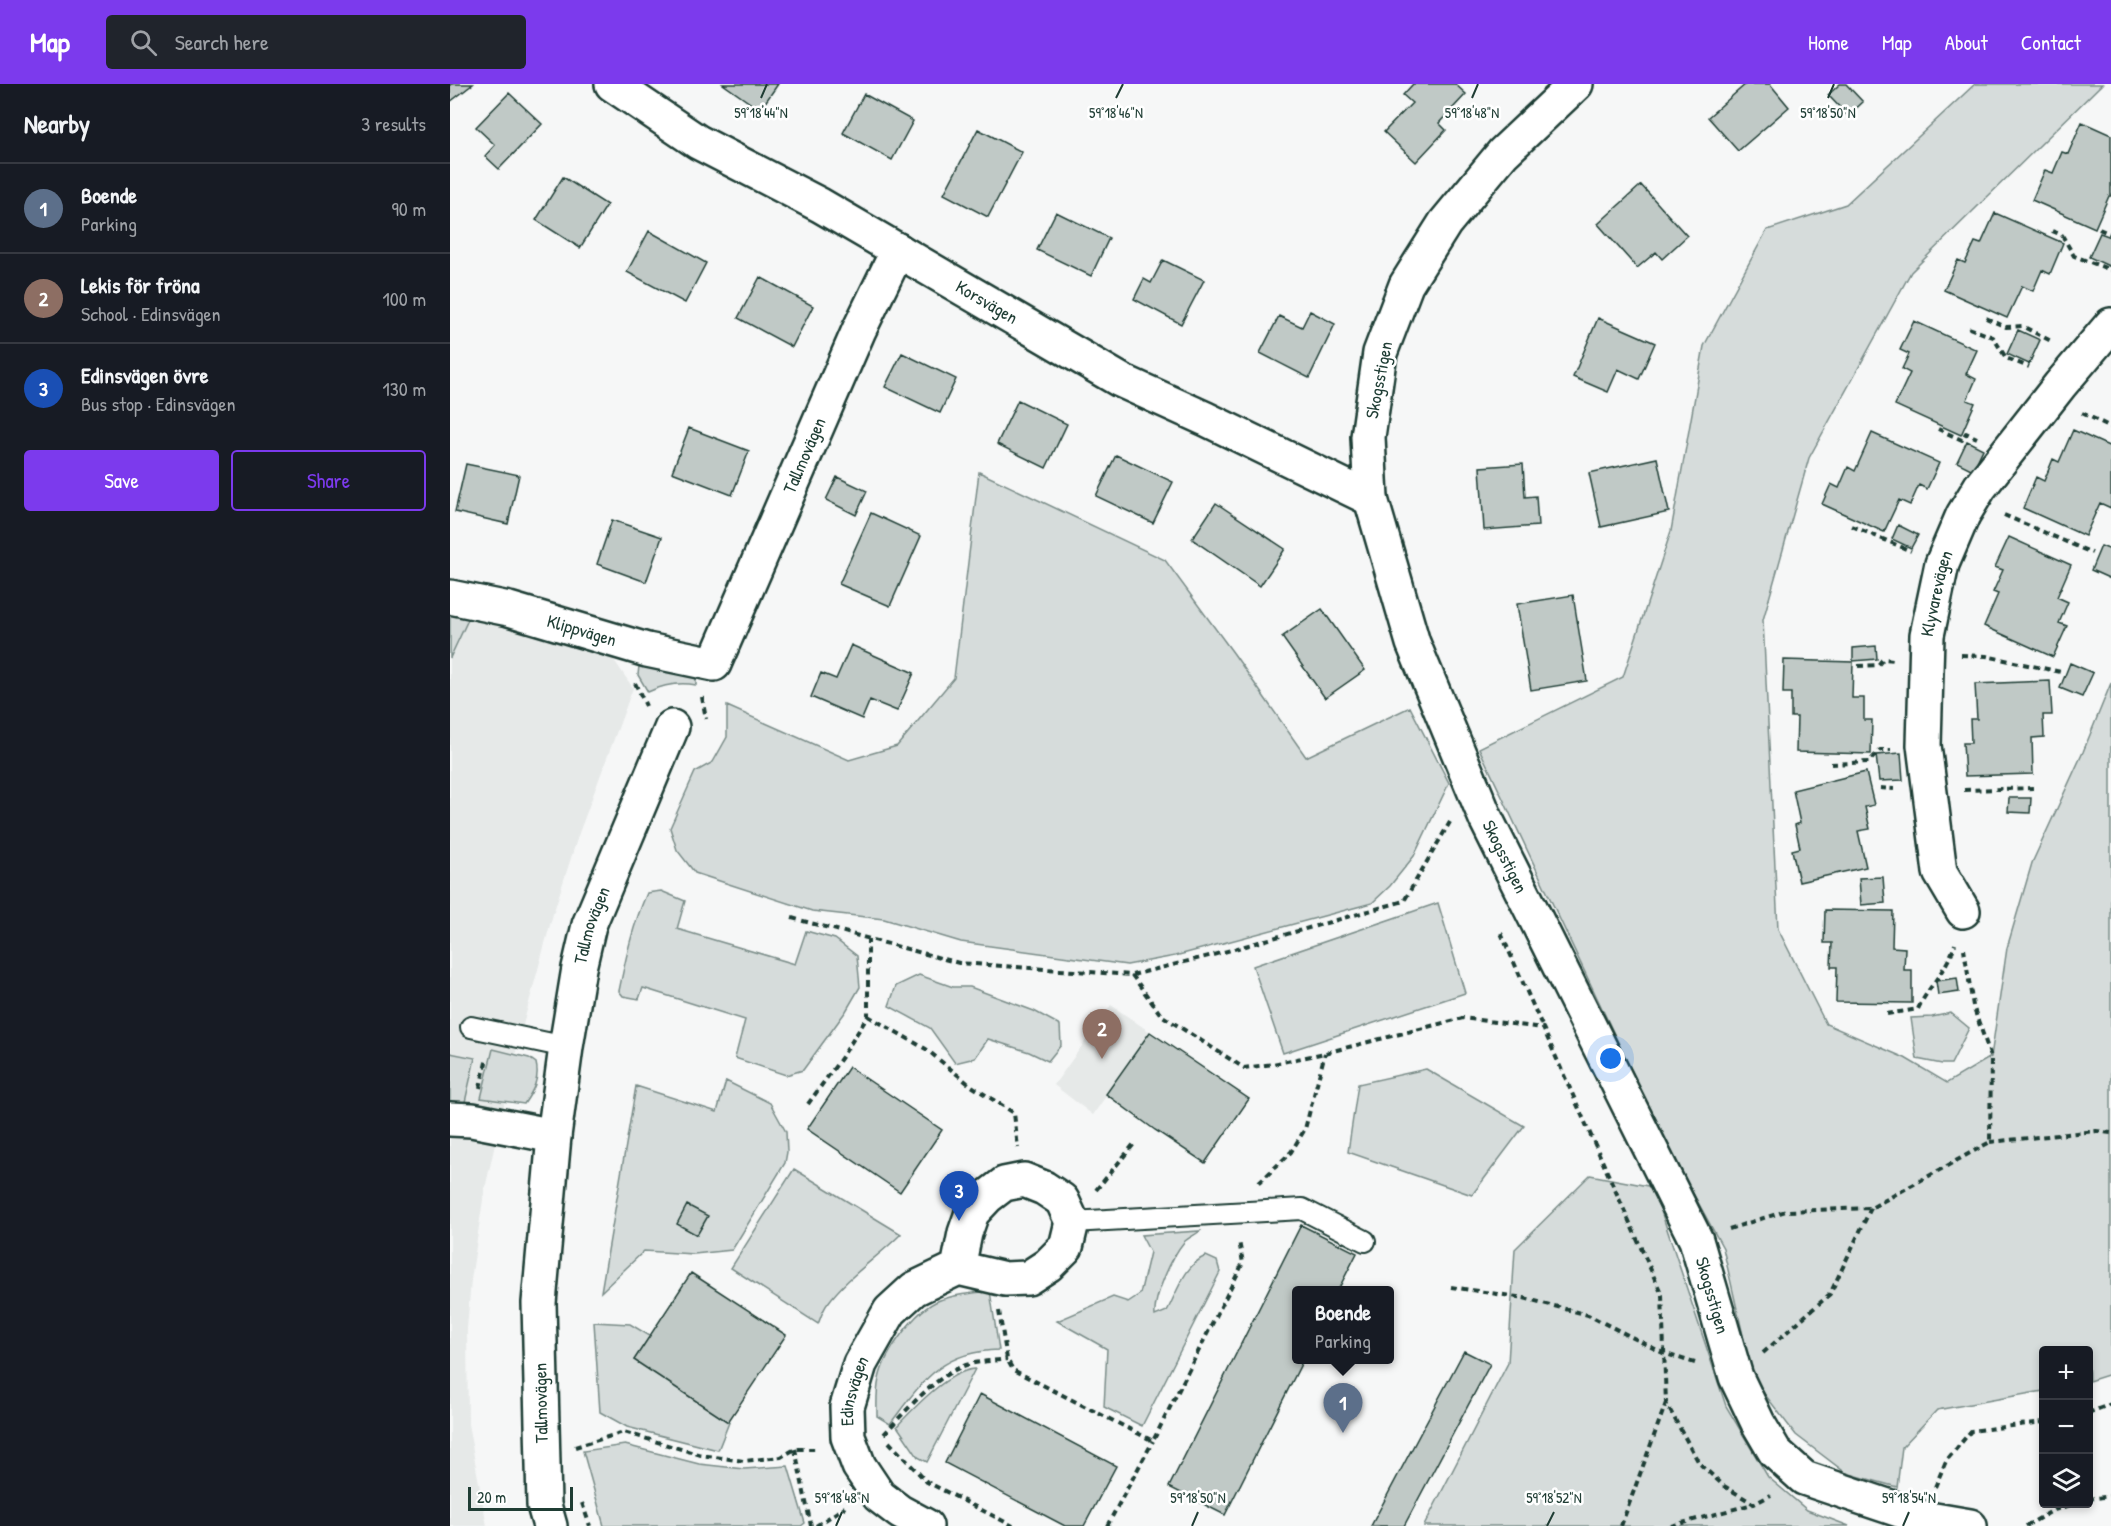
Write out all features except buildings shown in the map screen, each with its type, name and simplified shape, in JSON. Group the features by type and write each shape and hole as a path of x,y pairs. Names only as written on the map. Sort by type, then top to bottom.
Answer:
{"street":[{"name":"Korsvägen","path":"612,84 698,142 820,206 1120,380 1371,499"},
{"name":"Skogsstigen","path":"1565,87 1503,153 1445,223 1406,285 1380,353 1368,437 1371,499 1413,643 1486,819 1696,1240 1736,1377 1758,1423 1775,1452 1804,1478 1923,1518 1970,1526"},
{"name":"Tallmovägen","path":"714,664 859,330 898,250"},
{"name":"Klyvarevägen","path":"1960,925 1940,872 1924,749 1927,635 1942,564 1963,515 1980,487 2073,382 2111,325"},
{"name":"Klippvägen","path":"450,597 509,609 647,650 714,664"},
{"name":"Tallmovägen","path":"550,1526 544,1505 539,1303 554,1136 566,1047 589,924 688,727"},
{"path":"450,1119 472,1120 554,1136"},
{"path":"1024,1180 1044,1188 1062,1200 1072,1222 1066,1247 1048,1265 1028,1278 1005,1279 958,1268 965,1233 972,1213 1004,1184 1024,1180"},
{"name":"Edinsvägen","path":"926,1526 900,1512 879,1496 860,1466 848,1437 848,1407 860,1364 890,1311 914,1289 958,1268"}],"lane":[{"path":"471,1027 566,1047"},
{"path":"1072,1222 1302,1209 1365,1241"}],"path":[{"path":"2098,229 2111,234"},
{"path":"2052,231 2062,235 2074,256 2111,270"},
{"path":"1986,318 2006,327 2022,326 2111,427"},
{"path":"1969,328 1993,337 2006,358 2073,382"},
{"path":"1997,512 2092,554"},
{"path":"1852,526 1942,564"},
{"path":"1954,654 1986,656 2061,672"},
{"path":"688,727 707,716 700,693"},
{"path":"1831,764 1869,762 1880,750 1924,749"},
{"path":"1954,790 2036,788"},
{"path":"792,918 959,963 1132,975 1213,956 1404,901 1451,819"},
{"path":"1887,1014 1918,1009 1923,997 1949,959 1960,925"},
{"path":"808,1104 868,1016 868,939"},
{"path":"1964,949 1974,1005 1991,1057 1990,1142"},
{"path":"1132,975 1161,1015 1244,1068 1273,1065 1463,1018 1543,1028 1662,1295 1666,1403 1622,1526"},
{"path":"868,1016 926,1049 970,1085 1014,1113 1018,1141"},
{"path":"478,1097 493,1031"},
{"path":"1264,1178 1291,1152 1305,1129 1325,1053"},
{"path":"1696,1240 1786,1211 1871,1208 1990,1142 2096,1131 2111,1133"},
{"path":"1094,1193 1134,1144"},
{"path":"1451,1287 1524,1298 1588,1315 1663,1353 1736,1377 1830,1294 1871,1208"},
{"path":"1107,1526 1153,1441 1243,1263 1237,1233"},
{"path":"998,1308 1007,1359 1013,1370 1153,1441"},
{"path":"883,1435 914,1402 949,1373 969,1364 1007,1359"},
{"path":"1666,1403 1699,1463 1724,1486 1754,1504"},
{"path":"2093,1411 2111,1404"},
{"path":"1923,1518 1946,1461 1971,1431 2039,1422"},
{"path":"879,1430 909,1466 927,1482 1013,1526"},
{"path":"569,1448 624,1432 701,1455 744,1461 781,1457 795,1449 827,1448"},
{"path":"795,1449 813,1526 849,1505"},
{"path":"1671,1526 1754,1504 1779,1491"},
{"path":"2093,1498 2111,1496"},
{"path":"2026,1526 2058,1508"}],"shaded area":[{"path":"1975,84 2102,84 1911,272 1809,458 1763,620 1778,929 1826,1024 1905,1058 1947,1083 1991,1057 2007,948 2032,863 2083,752 2111,683 2111,1374 2093,1380 2093,1346 2039,1346 2039,1392 1937,1410 1902,1447 1897,1487 1846,1473 1796,1435 1753,1379 1723,1248 1666,1144 1479,748 1623,677 1671,531 1704,346 1767,230 1846,204"},
{"path":"979,472 1165,560 1306,757 1410,707 1449,783 1414,856 1390,886 1372,903 1175,956 1127,965 961,942 884,919 812,911 695,873 677,850 670,828 695,772 713,762 727,737 727,706 849,760 897,746 954,678"},
{"path":"450,608 472,611 614,660 633,688 579,833 553,914 517,1047 484,1193 471,1280 467,1329 468,1424 487,1526 450,1526"},
{"path":"450,608 472,611 450,658"},
{"path":"639,666 696,672 696,685 672,685 648,692 638,675"},
{"path":"661,891 685,901 677,929 795,964 806,931 835,939 857,956 860,987 846,1011 803,1070 786,1075 735,1058 745,1020 643,988 639,999 623,996 619,991 630,941 647,893"},
{"path":"1438,903 1465,993 1283,1053 1253,966"},
{"path":"919,975 953,987 970,987 1034,1011 1060,1025 1061,1045 1048,1061 1029,1052 988,1039 975,1058 955,1063 930,1028 889,1006 896,986"},
{"path":"1111,1005 1150,1032 1093,1115 1054,1085"},
{"path":"1951,1013 1969,1028 1951,1064 1917,1059 1911,1018"},
{"path":"493,1049 529,1058 536,1063 535,1085 524,1104 481,1098"},
{"path":"450,1053 475,1058 465,1102 450,1101"},
{"path":"1426,1069 1524,1126 1472,1195 1348,1152 1358,1084"},
{"path":"726,1081 770,1103 786,1132 785,1163 732,1250 694,1254 644,1251 601,1292 636,1086 717,1112"},
{"path":"794,1169 901,1234 836,1293 825,1308 818,1324 731,1268"},
{"path":"1590,1175 1653,1187 1726,1406 1768,1477 1807,1510 1849,1526 1424,1526 1508,1363 1515,1249"},
{"path":"1200,1231 1184,1242 1174,1257 1160,1288 1155,1316 1167,1311 1182,1279 1192,1265 1199,1260 1206,1256 1217,1261 1220,1272 1142,1426 1104,1407 1107,1349 1057,1321 1113,1297 1128,1302 1140,1294 1150,1252 1141,1235"},
{"path":"990,1291 999,1350 962,1356 947,1363 923,1382 890,1424 877,1416 877,1389 882,1369 894,1345 911,1322 930,1305 940,1300"},
{"path":"594,1322 630,1324 650,1336 634,1360 728,1422 730,1420 718,1450 627,1427 600,1412"},
{"path":"975,1369 927,1462 918,1457 897,1426 922,1400 943,1383 965,1371"},
{"path":"625,1445 699,1464 744,1469 788,1466 805,1523 801,1526 604,1526 583,1451"}],"place":[{"name":"Lekis för fröna","path":"1102,1059"},
{"name":"Edinsvägen övre","path":"959,1221"},
{"name":"Boende","path":"1343,1433"}]}
